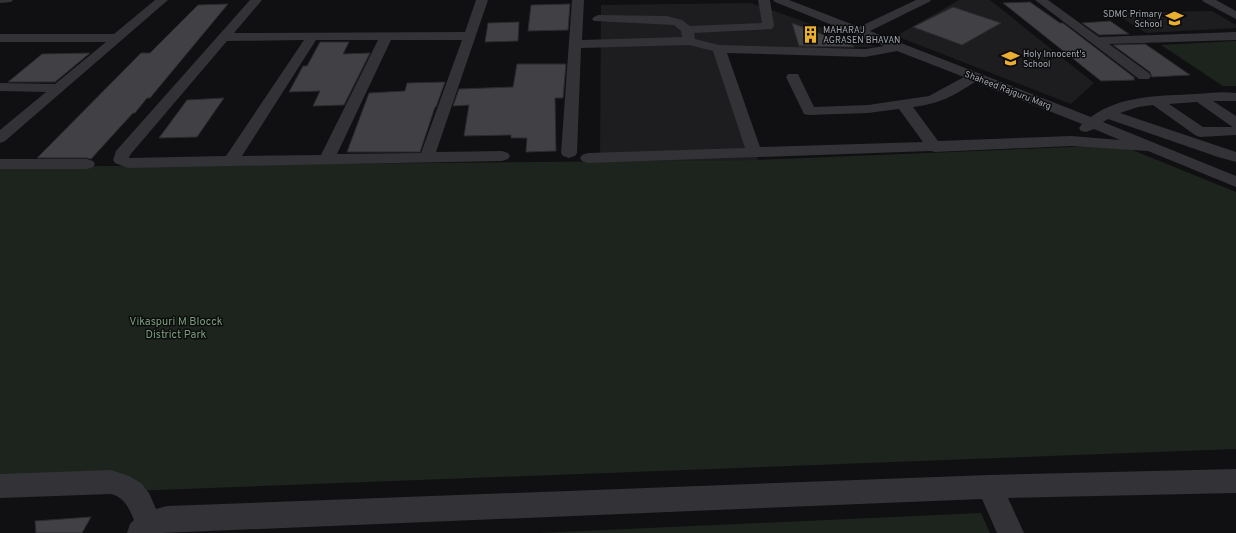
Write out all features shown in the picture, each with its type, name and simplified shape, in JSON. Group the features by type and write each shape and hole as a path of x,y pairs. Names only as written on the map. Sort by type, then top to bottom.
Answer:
{"street":[{"path":"0,0 7,0"},
{"path":"0,138 162,0"},
{"path":"256,0 122,154 121,160 128,163 502,156"},
{"path":"428,157 482,0"},
{"path":"569,153 578,0"},
{"path":"576,44 688,35 768,26 768,16 764,0"},
{"name":"Shaheed Rajguru Marg","path":"779,0 1092,122 1236,182"},
{"path":"859,32 925,0"},
{"path":"1041,0 1144,76"},
{"path":"1208,0 1236,16"},
{"path":"598,19 667,20 678,22 688,35 719,49 865,53 898,47"},
{"path":"223,37 470,36"},
{"path":"1097,41 1236,36"},
{"path":"230,161 312,37"},
{"path":"327,159 386,37"},
{"path":"0,38 117,38"},
{"path":"719,49 754,151"},
{"path":"793,77 809,111 810,117 801,125"},
{"path":"809,111 880,108 932,100 940,97 974,77"},
{"path":"0,88 59,88"},
{"path":"1071,141 1092,122 1124,107 1155,100 1236,97"},
{"path":"1200,98 1236,122"},
{"path":"1155,100 1200,132 1236,131"},
{"path":"902,104 935,147"},
{"path":"1108,114 1236,157"},
{"path":"588,158 754,151 935,147 1071,141 1152,147"},
{"path":"0,164 87,164"},
{"path":"0,486 111,482 119,484 125,486 136,494 144,528 167,519 989,487 1236,481"},
{"path":"989,487 1011,533"}],"shaded area":[{"name":"Holy Innocent's School","path":"959,0 990,0 1094,83 1071,104 896,36"},
{"path":"751,3 876,47 721,49 758,160 600,162 601,5"},
{"name":"SDMC Primary School","path":"1212,11 1236,25 1236,28 1146,33 1114,13"}],"green space":[{"path":"1236,41 1236,86 1223,86 1161,45"},
{"name":"Vikaspuri M Blocck District Park","path":"1120,145 1236,192 1236,449 0,496 0,167 758,160"},
{"path":"981,513 990,533 539,533"}],"building":[{"path":"1030,2 1060,23 1063,23 1135,78 1133,78 1135,80 1101,81 1003,3"},
{"path":"228,4 150,98 147,98 135,113 133,113 91,159 37,158 141,53 150,53 198,5"},
{"path":"570,4 568,30 528,31 531,5"},
{"path":"953,7 1001,23 962,45 913,27"},
{"path":"1110,21 1129,34 1099,35 1082,23"},
{"path":"519,22 518,41 485,42 488,23"},
{"name":"MAHARAJ AGRASEN BHAVAN","path":"792,23 854,46 854,47 799,46"},
{"path":"320,42 349,42 343,54 370,53 344,105 313,106 320,91 289,92 303,66 307,66"},
{"path":"1145,44 1190,75 1152,77 1150,72 1113,45"},
{"path":"90,53 55,82 8,82 42,54"},
{"path":"517,64 566,64 563,98 555,98 556,151 526,152 527,138 511,138 511,135 464,136 469,105 453,106 459,89 513,87"},
{"path":"445,82 420,152 347,152 369,93 405,91 407,83"},
{"path":"224,98 197,137 159,138 187,100"},
{"path":"91,517 82,533 36,533 35,521"}],"place":[{"name":"SDMC Primary School","path":"1175,19"},
{"name":"MAHARAJ AGRASEN BHAVAN","path":"810,35"},
{"name":"Holy Innocent's School","path":"1010,59"}]}
